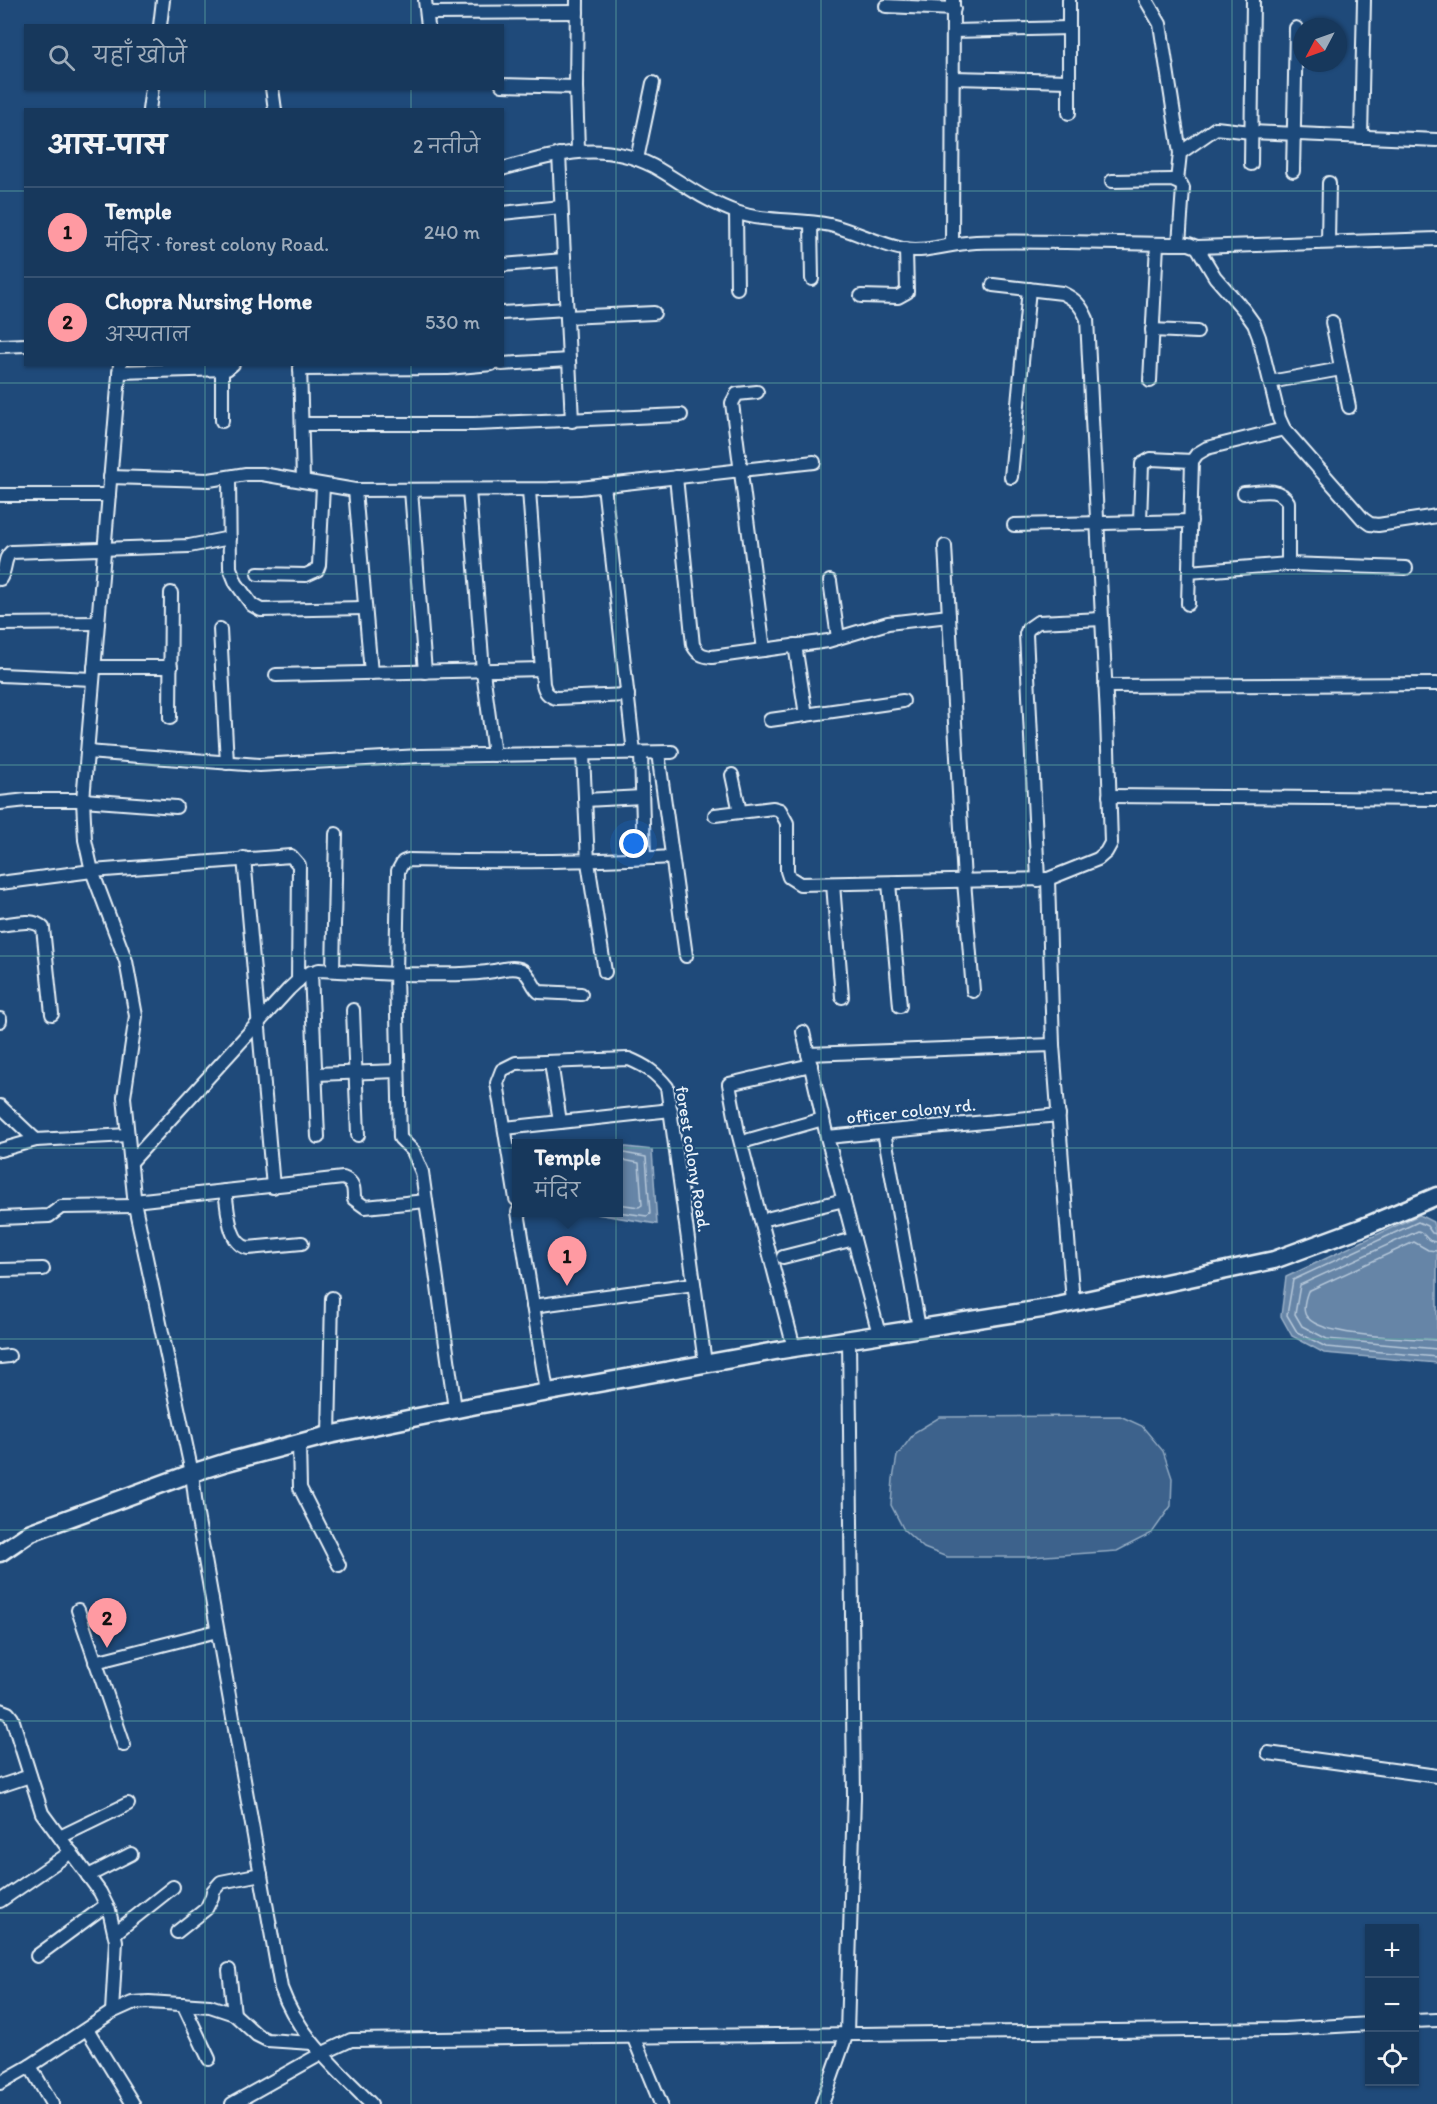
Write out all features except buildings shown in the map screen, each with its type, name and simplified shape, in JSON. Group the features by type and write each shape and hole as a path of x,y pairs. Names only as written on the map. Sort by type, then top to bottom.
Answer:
{"street":[{"path":"160,24 163,0"},
{"path":"425,0 427,19 577,6 578,150"},
{"path":"1069,0 1069,113"},
{"path":"1251,164 1253,0"},
{"path":"1361,137 1364,0"},
{"path":"1148,1 1160,24 1180,153 1177,181 1183,188 1179,244"},
{"path":"886,6 954,4 952,244"},
{"path":"954,31 1069,28"},
{"path":"1293,171 1295,72"},
{"path":"954,78 1069,81"},
{"path":"638,159 653,83"},
{"path":"504,85 576,87"},
{"path":"149,108 152,90"},
{"path":"272,90 275,108"},
{"path":"1180,153 1216,128 1251,132 1437,140"},
{"path":"504,168 578,150 616,153 651,165 718,205 736,213 843,228 891,246 906,249 925,250 976,242 1179,244 1197,247 1437,239"},
{"path":"559,154 572,421"},
{"path":"1112,181 1177,181"},
{"path":"1328,242 1329,183"},
{"path":"504,213 561,207"},
{"path":"736,213 737,288"},
{"path":"811,222 812,279"},
{"path":"1150,381 1157,244"},
{"path":"1197,247 1215,277 1254,324 1284,429 1363,519 1370,524 1378,525 1437,516"},
{"path":"861,296 898,297 907,292 906,249"},
{"path":"504,265 564,260"},
{"path":"715,815 773,808 780,810 785,815 787,823 787,871 789,877 800,884 1043,879 1058,877 1098,859 1111,843 1106,686 1087,319 1079,303 1062,293 993,285"},
{"path":"1011,477 1029,289"},
{"path":"504,313 654,313"},
{"path":"1332,322 1349,407"},
{"path":"1152,330 1197,332"},
{"path":"0,345 24,345"},
{"path":"504,364 569,360"},
{"path":"303,482 300,367 448,368 470,366"},
{"path":"222,421 228,367 119,368 83,800 85,840 92,871 126,961 136,1016 124,1097 135,1204 192,1473 217,1631 281,1988 299,2027 321,2054 371,2104"},
{"path":"1270,382 1341,369"},
{"path":"757,392 737,394 732,403 765,650"},
{"path":"302,424 572,421 681,415"},
{"path":"1188,604 1192,461 1197,454 1207,448 1284,429"},
{"path":"1140,521 1142,464 1151,459 1192,461"},
{"path":"110,477 197,481 262,474 355,490 529,490 604,485 814,462"},
{"path":"229,477 230,568 232,575 256,609 365,608"},
{"path":"676,477 693,645 703,656 712,657 765,650 838,638 878,625 948,616"},
{"path":"604,485 627,695 642,797 644,858"},
{"path":"258,574 306,575 316,570 319,565 324,486"},
{"path":"355,490 371,673"},
{"path":"411,490 425,672"},
{"path":"469,490 483,671 494,755"},
{"path":"529,490 543,684 549,696 556,698 627,695"},
{"path":"1244,493 1276,492 1285,497 1288,502 1288,564"},
{"path":"0,495 109,495"},
{"path":"1014,525 1191,521"},
{"path":"0,579 6,568 6,559 11,552 189,546 230,538"},
{"path":"945,546 963,881 973,991"},
{"path":"1189,572 1288,564 1406,568"},
{"path":"830,581 838,638"},
{"path":"170,718 171,593"},
{"path":"1073,1303 1053,1045 1026,634 1028,629 1038,622 1102,619"},
{"path":"0,624 98,623"},
{"path":"220,629 227,763"},
{"path":"795,645 806,715"},
{"path":"0,675 94,673 171,667"},
{"path":"276,675 542,669"},
{"path":"1106,686 1437,684"},
{"path":"770,720 903,700"},
{"path":"87,752 227,763 281,764 420,756 672,753"},
{"path":"658,753 686,956"},
{"path":"583,754 588,862 605,972"},
{"path":"732,775 740,812"},
{"path":"1109,796 1437,799"},
{"path":"585,800 642,797"},
{"path":"0,803 27,800 83,800 176,807"},
{"path":"333,970 336,834"},
{"path":"0,883 92,871 291,856 299,865 298,981"},
{"path":"455,1409 426,1201 418,1160 414,1151 400,1138 396,974 398,871 403,862 408,860 588,862 672,856"},
{"path":"244,858 273,1187"},
{"path":"889,883 900,1006"},
{"path":"833,884 842,997"},
{"path":"0,925 32,921 39,923 43,928 51,1014"},
{"path":"131,1162 258,1023 298,981 311,972 333,970 396,974 477,973 514,968 521,969 528,974 533,986 539,992 581,994"},
{"path":"311,972 318,1137"},
{"path":"353,1010 358,1135"},
{"path":"803,1032 827,1137"},
{"path":"794,1348 738,1132 729,1084 810,1060 1053,1045"},
{"name":"forest colony Road.","path":"512,1173 497,1083 502,1070 516,1062 629,1059 656,1073 668,1087 705,1363"},
{"path":"552,1062 560,1122"},
{"path":"316,1074 398,1071"},
{"path":"0,1106 36,1140"},
{"path":"505,1128 671,1110"},
{"name":"officer colony rd.","path":"879,1334 827,1137 1059,1115"},
{"path":"749,1140 823,1119"},
{"path":"884,1132 919,1328"},
{"path":"0,1150 36,1140 128,1135"},
{"path":"0,1218 50,1216 61,1207 135,1204 343,1178 349,1180 354,1186 354,1199 365,1207 426,1201"},
{"path":"225,1191 235,1240 241,1247 302,1243"},
{"path":"1,1548 32,1532 192,1473 329,1435 455,1409 705,1363 1073,1303 1274,1260 1361,1228 1437,1196"},
{"path":"770,1218 844,1200"},
{"path":"519,1217 547,1392"},
{"path":"783,1257 854,1239"},
{"path":"0,1270 43,1269"},
{"path":"533,1306 694,1284"},
{"path":"329,1435 332,1298"},
{"path":"822,2104 848,2033 854,1797 849,1339"},
{"path":"299,1443 300,1488 339,1565"},
{"path":"78,1610 124,1745"},
{"path":"96,1662 217,1631"},
{"path":"0,1710 8,1713 12,1718 42,1813 106,1905 115,1933 112,2012"},
{"path":"1268,1753 1437,1776"},
{"path":"0,1786 30,1776"},
{"path":"60,1837 128,1804"},
{"path":"0,1901 71,1852"},
{"path":"88,1876 131,1854"},
{"path":"177,1932 206,1909 213,1891 221,1882 261,1874"},
{"path":"115,1933 173,1887"},
{"path":"37,1956 106,1905"},
{"path":"228,1970 234,2014"},
{"path":"0,2083 112,2012 132,2003 210,2006 234,2014 257,2035 267,2040 312,2043"},
{"path":"183,2004 209,2059"},
{"path":"1419,2021 1437,2020"},
{"path":"232,2104 321,2054 351,2040 1284,2029 1365,2024"},
{"path":"87,2028 133,2104"},
{"path":"633,2036 660,2104"},
{"path":"30,2066 52,2104"}],"shaded area":[{"path":"1120,1416 1142,1426 1163,1451 1172,1478 1171,1506 1152,1533 1117,1551 1031,1557 947,1557 924,1548 904,1530 891,1505 897,1456 915,1432 940,1417"}],"water":[{"path":"623,1147 652,1150 657,1224 615,1217 623,1217"},
{"path":"1419,1215 1433,1222 1437,1241 1437,1363 1324,1353 1292,1336 1281,1316 1286,1277"}],"place":[{"name":"Temple","path":"567,1286"},
{"name":"Chopra Nursing Home","path":"107,1648"}]}
